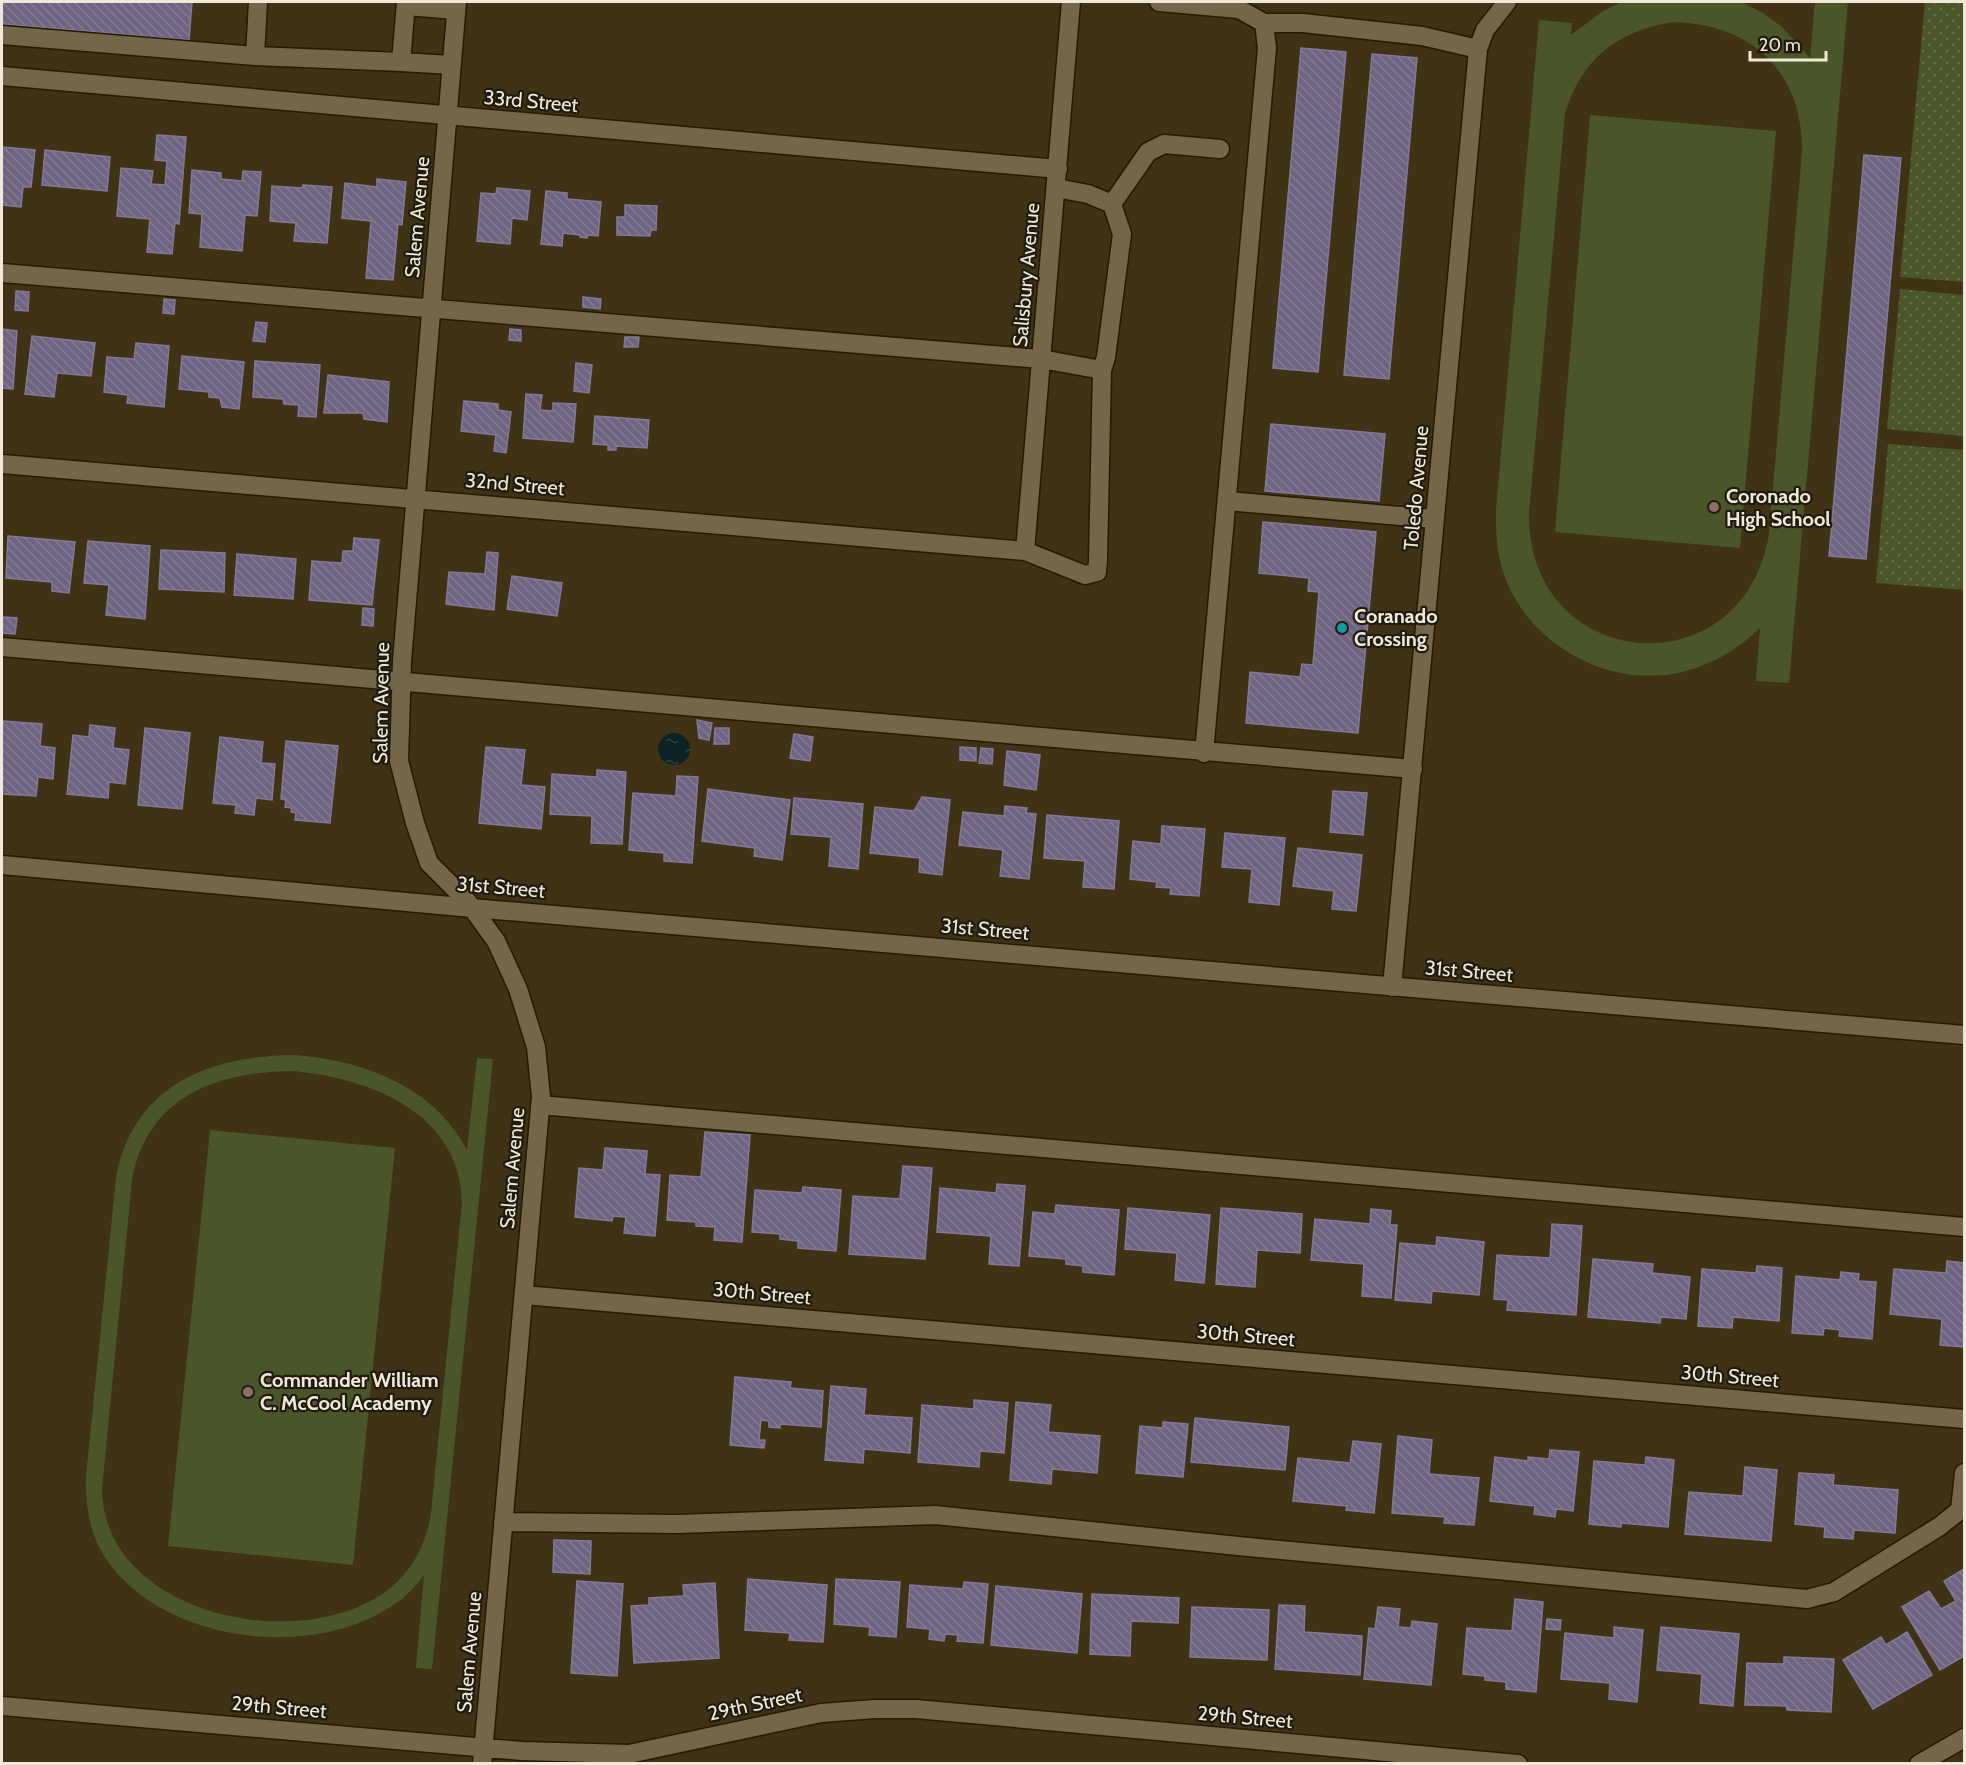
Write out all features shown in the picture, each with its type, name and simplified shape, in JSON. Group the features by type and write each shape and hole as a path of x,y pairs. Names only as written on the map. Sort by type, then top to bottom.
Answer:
{"street":[{"path":"255,56 258,2"},
{"name":"Salisbury Avenue","path":"1024,551 1071,2"},
{"path":"1159,2 1239,9 1264,23 1303,23 1422,36 1478,49"},
{"name":"Toledo Avenue","path":"1392,987 1478,49 1485,30 1507,2"},
{"path":"401,62 406,4 457,6"},
{"name":"Salem Avenue","path":"457,6 415,498 401,681 399,761 415,823 429,863 472,908 496,941 518,989 536,1047 540,1105 482,1756"},
{"path":"1204,753 1267,48 1264,23"},
{"path":"2,35 255,56 452,65"},
{"name":"33rd Street","path":"2,76 1058,169"},
{"path":"1112,204 1148,152 1164,144 1220,149"},
{"path":"2,273 1041,359 1102,370 1106,357 1122,234 1112,204 1088,194 1056,188"},
{"name":"32nd Street","path":"2,464 1024,551 1085,575 1097,572 1102,370"},
{"path":"1227,501 1435,519"},
{"path":"2,647 1413,770"},
{"name":"31st Street","path":"2,865 472,908 1965,1035"},
{"path":"540,1105 1965,1227"},
{"name":"30th Street","path":"524,1295 1965,1419"},
{"path":"503,1522 678,1524 935,1515 1807,1599 1834,1592 1940,1526 1960,1510 1965,1473"},
{"name":"29th Street","path":"2,1706 482,1756 628,1754 821,1713 875,1708 916,1709 1518,1764"},
{"path":"1919,1764 1965,1738"}],"green space":[{"path":"1622,2 1741,2 1763,13 1782,27 1810,58 1815,2 1848,2 1789,683 1756,681 1760,628 1726,654 1686,671 1656,676 1625,674 1596,666 1568,652 1544,634 1524,612 1508,585 1499,556 1496,510 1539,20 1572,23 1571,35 1603,11","holes":["1673,22 1701,25 1727,32 1749,43 1768,58 1782,76 1793,98 1800,124 1802,152 1769,534 1751,585 1720,620 1681,639 1638,643 1597,632 1562,606 1538,566 1529,513 1565,113 1581,77 1604,51 1619,41 1635,32"]},
{"path":"1925,2 1964,2 1964,282 1900,277"},
{"path":"1590,115 1776,131 1740,548 1555,532"},
{"path":"1900,289 1964,295 1964,436 1887,429"},
{"path":"1888,444 1964,450 1964,590 1876,583"},
{"path":"294,1055 320,1058 370,1070 394,1080 416,1093 436,1109 453,1128 467,1150 477,1058 493,1059 432,1669 416,1668 424,1575 403,1598 366,1620 328,1632 288,1637 246,1635 206,1627 168,1612 135,1591 109,1563 93,1533 86,1499 86,1476 116,1178 125,1146 139,1120 157,1099 179,1082 204,1070 262,1057","holes":["293,1071 322,1075 380,1092 406,1106 428,1124 446,1145 458,1172 462,1203 431,1513 420,1550 411,1566 398,1581 362,1605 318,1618 269,1621 220,1614 175,1597 137,1570 112,1534 102,1489 132,1180 140,1151 153,1128 170,1109 190,1094 212,1084 265,1073"]},
{"path":"210,1130 395,1148 353,1565 168,1546"}],"water":[{"path":"674,733 685,738 690,749 685,760 674,765 663,760 658,749 663,738"}],"building":[{"path":"2,2 192,2 189,40 2,24"},
{"path":"1301,48 1346,52 1318,372 1273,368"},
{"path":"1372,54 1417,58 1389,379 1344,375"},
{"path":"157,135 186,137 179,224 175,223 172,254 147,252 150,219 117,216 121,168 153,171 151,184 165,185 167,161 155,160"},
{"path":"2,147 35,150 31,187 23,187 21,207 2,205"},
{"path":"45,150 110,157 107,191 42,185"},
{"path":"1864,155 1901,158 1866,559 1829,556"},
{"path":"192,170 221,173 221,179 242,181 243,171 261,172 257,216 245,215 242,251 200,247 202,214 189,213"},
{"path":"377,179 406,182 402,225 398,224 393,280 366,278 371,221 342,218 345,183 377,187"},
{"path":"303,185 332,187 327,243 294,241 296,223 270,221 272,186 302,188"},
{"path":"497,188 530,191 527,220 512,218 510,244 477,241 481,193 496,194"},
{"path":"546,191 567,193 567,199 601,202 598,236 588,235 587,238 563,233 562,246 541,244"},
{"path":"625,205 657,206 656,230 651,230 650,236 617,235 617,217 625,217"},
{"path":"16,291 29,292 28,311 15,310"},
{"path":"583,297 601,299 600,309 583,307"},
{"path":"164,299 175,300 174,314 163,313"},
{"path":"256,322 267,323 265,342 253,341"},
{"path":"2,329 17,331 13,389 2,388"},
{"path":"510,329 521,330 521,341 509,340"},
{"path":"32,336 95,343 91,376 57,373 54,397 25,394"},
{"path":"625,337 639,337 638,347 624,347"},
{"path":"136,343 169,346 164,407 127,403 128,395 104,392 107,357 134,359"},
{"path":"182,356 244,362 239,409 222,407 220,398 209,397 209,392 179,389"},
{"path":"255,361 320,365 316,417 298,416 299,405 284,404 283,399 253,397"},
{"path":"576,363 592,365 589,393 574,391"},
{"path":"328,375 389,382 387,422 364,419 363,413 324,413"},
{"path":"526,394 542,395 540,410 553,411 553,403 576,404 573,442 523,438"},
{"path":"464,401 498,404 498,410 511,412 506,453 494,451 496,435 461,431"},
{"path":"595,416 649,420 647,448 616,446 616,450 608,450 608,445 593,444"},
{"path":"1271,424 1385,434 1379,501 1265,491"},
{"name":"Coranado Crossing","path":"1263,522 1376,532 1358,733 1246,723 1250,672 1300,677 1302,664 1313,665 1319,592 1308,591 1309,578 1259,573"},
{"path":"8,536 75,542 69,593 52,591 52,582 6,578"},
{"path":"354,538 379,540 372,605 309,600 312,561 342,563 343,551 353,551"},
{"path":"88,541 150,546 145,619 106,615 109,585 84,583"},
{"path":"161,550 225,553 224,592 159,589"},
{"path":"487,552 498,553 494,610 446,604 449,572 485,574"},
{"path":"237,554 296,559 293,599 234,595"},
{"path":"512,576 562,583 557,616 507,609"},
{"path":"363,608 374,609 373,626 362,625"},
{"path":"3,617 17,618 15,634 2,633"},
{"path":"697,720 712,723 709,740 699,738"},
{"path":"2,721 42,724 40,746 55,748 53,779 38,777 36,796 2,794"},
{"path":"90,725 115,728 113,748 129,750 125,784 109,782 108,798 67,794 73,735 89,737"},
{"path":"145,728 190,733 182,809 138,805"},
{"path":"715,728 729,728 729,744 714,744"},
{"path":"794,734 813,737 810,761 790,758"},
{"path":"220,737 263,742 261,763 275,764 272,800 256,798 254,815 235,813 236,805 213,803"},
{"path":"286,741 338,746 330,823 295,820 296,813 291,812 292,808 285,807 286,800 281,799"},
{"path":"486,747 525,750 521,785 545,787 541,829 479,823"},
{"path":"960,747 976,748 976,761 960,760"},
{"path":"981,748 993,749 992,764 979,763"},
{"path":"1007,751 1040,755 1036,790 1004,785"},
{"path":"597,770 626,772 622,844 591,843 592,816 550,814 552,774 597,777"},
{"path":"677,776 698,777 692,863 664,861 664,853 629,850 633,793 676,796"},
{"path":"708,789 790,800 782,860 754,856 755,848 702,841"},
{"path":"1333,791 1367,793 1363,835 1330,832"},
{"path":"922,797 950,800 942,875 919,872 920,858 870,853 875,807 914,811"},
{"path":"794,798 863,804 858,869 829,866 831,837 791,834"},
{"path":"1005,806 1027,808 1026,813 1036,814 1029,879 1000,876 1003,850 959,845 963,812 1004,816"},
{"path":"1047,815 1119,821 1114,889 1083,887 1085,861 1044,858"},
{"path":"1162,826 1205,829 1199,896 1170,894 1171,888 1156,887 1157,882 1130,879 1133,841 1161,844"},
{"path":"1225,833 1285,838 1279,905 1249,902 1252,869 1222,867"},
{"path":"1298,848 1362,855 1356,911 1332,909 1334,891 1293,886"},
{"path":"705,1132 750,1135 742,1242 714,1240 715,1227 696,1226 696,1222 667,1220 670,1175 701,1177"},
{"path":"605,1148 647,1151 645,1174 660,1175 655,1236 624,1233 626,1217 613,1216 612,1221 575,1217 579,1168 603,1170"},
{"path":"903,1166 932,1168 925,1259 849,1254 853,1196 900,1199"},
{"path":"997,1184 1025,1186 1019,1266 989,1264 991,1236 937,1232 940,1188 996,1193"},
{"path":"803,1187 841,1190 836,1251 798,1248 798,1241 780,1239 780,1234 752,1232 755,1190 802,1193"},
{"path":"1056,1205 1119,1210 1114,1275 1083,1272 1083,1266 1066,1264 1066,1259 1029,1256 1033,1212 1055,1214"},
{"path":"1128,1208 1210,1215 1204,1283 1175,1280 1177,1253 1125,1249"},
{"path":"1221,1208 1302,1214 1300,1253 1257,1250 1255,1287 1216,1284"},
{"path":"1371,1209 1391,1211 1390,1225 1397,1225 1391,1298 1362,1296 1364,1264 1311,1260 1315,1219 1370,1224"},
{"path":"1552,1224 1582,1226 1576,1315 1507,1310 1508,1300 1494,1299 1497,1255 1550,1258"},
{"path":"1437,1237 1484,1242 1479,1295 1432,1291 1431,1303 1395,1300 1400,1243 1436,1246"},
{"path":"1593,1259 1653,1264 1652,1273 1690,1277 1686,1319 1661,1317 1660,1323 1588,1317"},
{"path":"1947,1261 1964,1263 1964,1347 1940,1345 1942,1319 1890,1314 1894,1269 1946,1273"},
{"path":"1757,1266 1782,1268 1779,1321 1733,1317 1732,1328 1698,1326 1702,1269 1756,1273"},
{"path":"1841,1272 1859,1274 1858,1281 1876,1282 1872,1339 1839,1336 1840,1330 1824,1328 1823,1335 1792,1333 1796,1276 1840,1280"},
{"path":"735,1377 791,1382 790,1388 823,1391 821,1427 780,1424 780,1428 769,1427 769,1421 761,1420 759,1440 765,1440 764,1448 730,1445"},
{"path":"831,1386 866,1389 864,1415 912,1418 910,1453 864,1449 863,1463 825,1460"},
{"path":"974,1400 1008,1403 1004,1453 980,1451 979,1467 918,1462 922,1405 974,1409"},
{"path":"1016,1402 1051,1405 1048,1432 1100,1436 1097,1473 1052,1469 1051,1484 1010,1480"},
{"path":"1195,1418 1289,1427 1285,1470 1191,1462"},
{"path":"1163,1422 1188,1424 1183,1477 1136,1473 1140,1426 1163,1428"},
{"path":"1398,1436 1432,1440 1429,1474 1479,1478 1474,1525 1444,1523 1445,1517 1392,1513"},
{"path":"1353,1441 1381,1444 1374,1513 1346,1510 1347,1506 1293,1501 1298,1458 1350,1463"},
{"path":"1550,1450 1579,1452 1573,1511 1556,1509 1555,1517 1534,1514 1535,1506 1490,1501 1495,1457 1528,1461 1528,1457 1549,1459"},
{"path":"1646,1457 1674,1460 1668,1527 1621,1523 1621,1527 1589,1524 1594,1461 1645,1465"},
{"path":"1745,1467 1777,1470 1771,1541 1685,1534 1689,1492 1743,1496"},
{"path":"1799,1473 1834,1475 1833,1485 1898,1490 1895,1533 1854,1530 1853,1539 1824,1537 1825,1527 1795,1524"},
{"path":"554,1540 591,1541 590,1574 553,1572"},
{"path":"1964,1569 1964,1656 1940,1670 1902,1607 1929,1591 1941,1609 1956,1601 1944,1581"},
{"path":"748,1579 827,1585 823,1642 789,1640 790,1633 745,1630"},
{"path":"836,1579 900,1582 896,1637 869,1635 870,1627 834,1624"},
{"path":"577,1581 623,1584 617,1676 571,1673"},
{"path":"964,1582 988,1584 983,1643 957,1641 958,1635 945,1634 944,1641 929,1639 930,1629 907,1627 910,1585 963,1589"},
{"path":"715,1583 719,1658 634,1663 631,1606 649,1605 649,1598 684,1596 683,1585"},
{"path":"996,1586 1082,1594 1077,1653 991,1645"},
{"path":"1092,1594 1179,1598 1178,1623 1131,1621 1130,1656 1090,1654"},
{"path":"1515,1599 1543,1602 1536,1692 1506,1689 1506,1682 1485,1680 1485,1676 1463,1674 1467,1628 1512,1631"},
{"path":"1279,1605 1305,1606 1304,1632 1362,1636 1360,1675 1275,1669"},
{"path":"1192,1607 1269,1610 1267,1660 1190,1657"},
{"path":"1378,1607 1400,1609 1398,1627 1411,1628 1412,1621 1437,1624 1431,1685 1364,1679 1369,1628 1375,1629"},
{"path":"1547,1619 1561,1620 1560,1630 1546,1629"},
{"path":"1614,1627 1643,1630 1637,1702 1609,1699 1610,1683 1561,1679 1565,1633 1614,1638"},
{"path":"1661,1627 1739,1634 1733,1706 1700,1703 1702,1674 1657,1670"},
{"path":"1907,1632 1932,1675 1873,1709 1843,1660 1881,1637 1886,1645"},
{"path":"1784,1657 1834,1659 1831,1712 1787,1710 1786,1706 1745,1705 1747,1663 1784,1664"}],"place":[{"name":"Coronado High School","path":"1714,507"},
{"name":"Coranado Crossing","path":"1342,628"},
{"name":"Commander William C. McCool Academy","path":"248,1392"}]}
